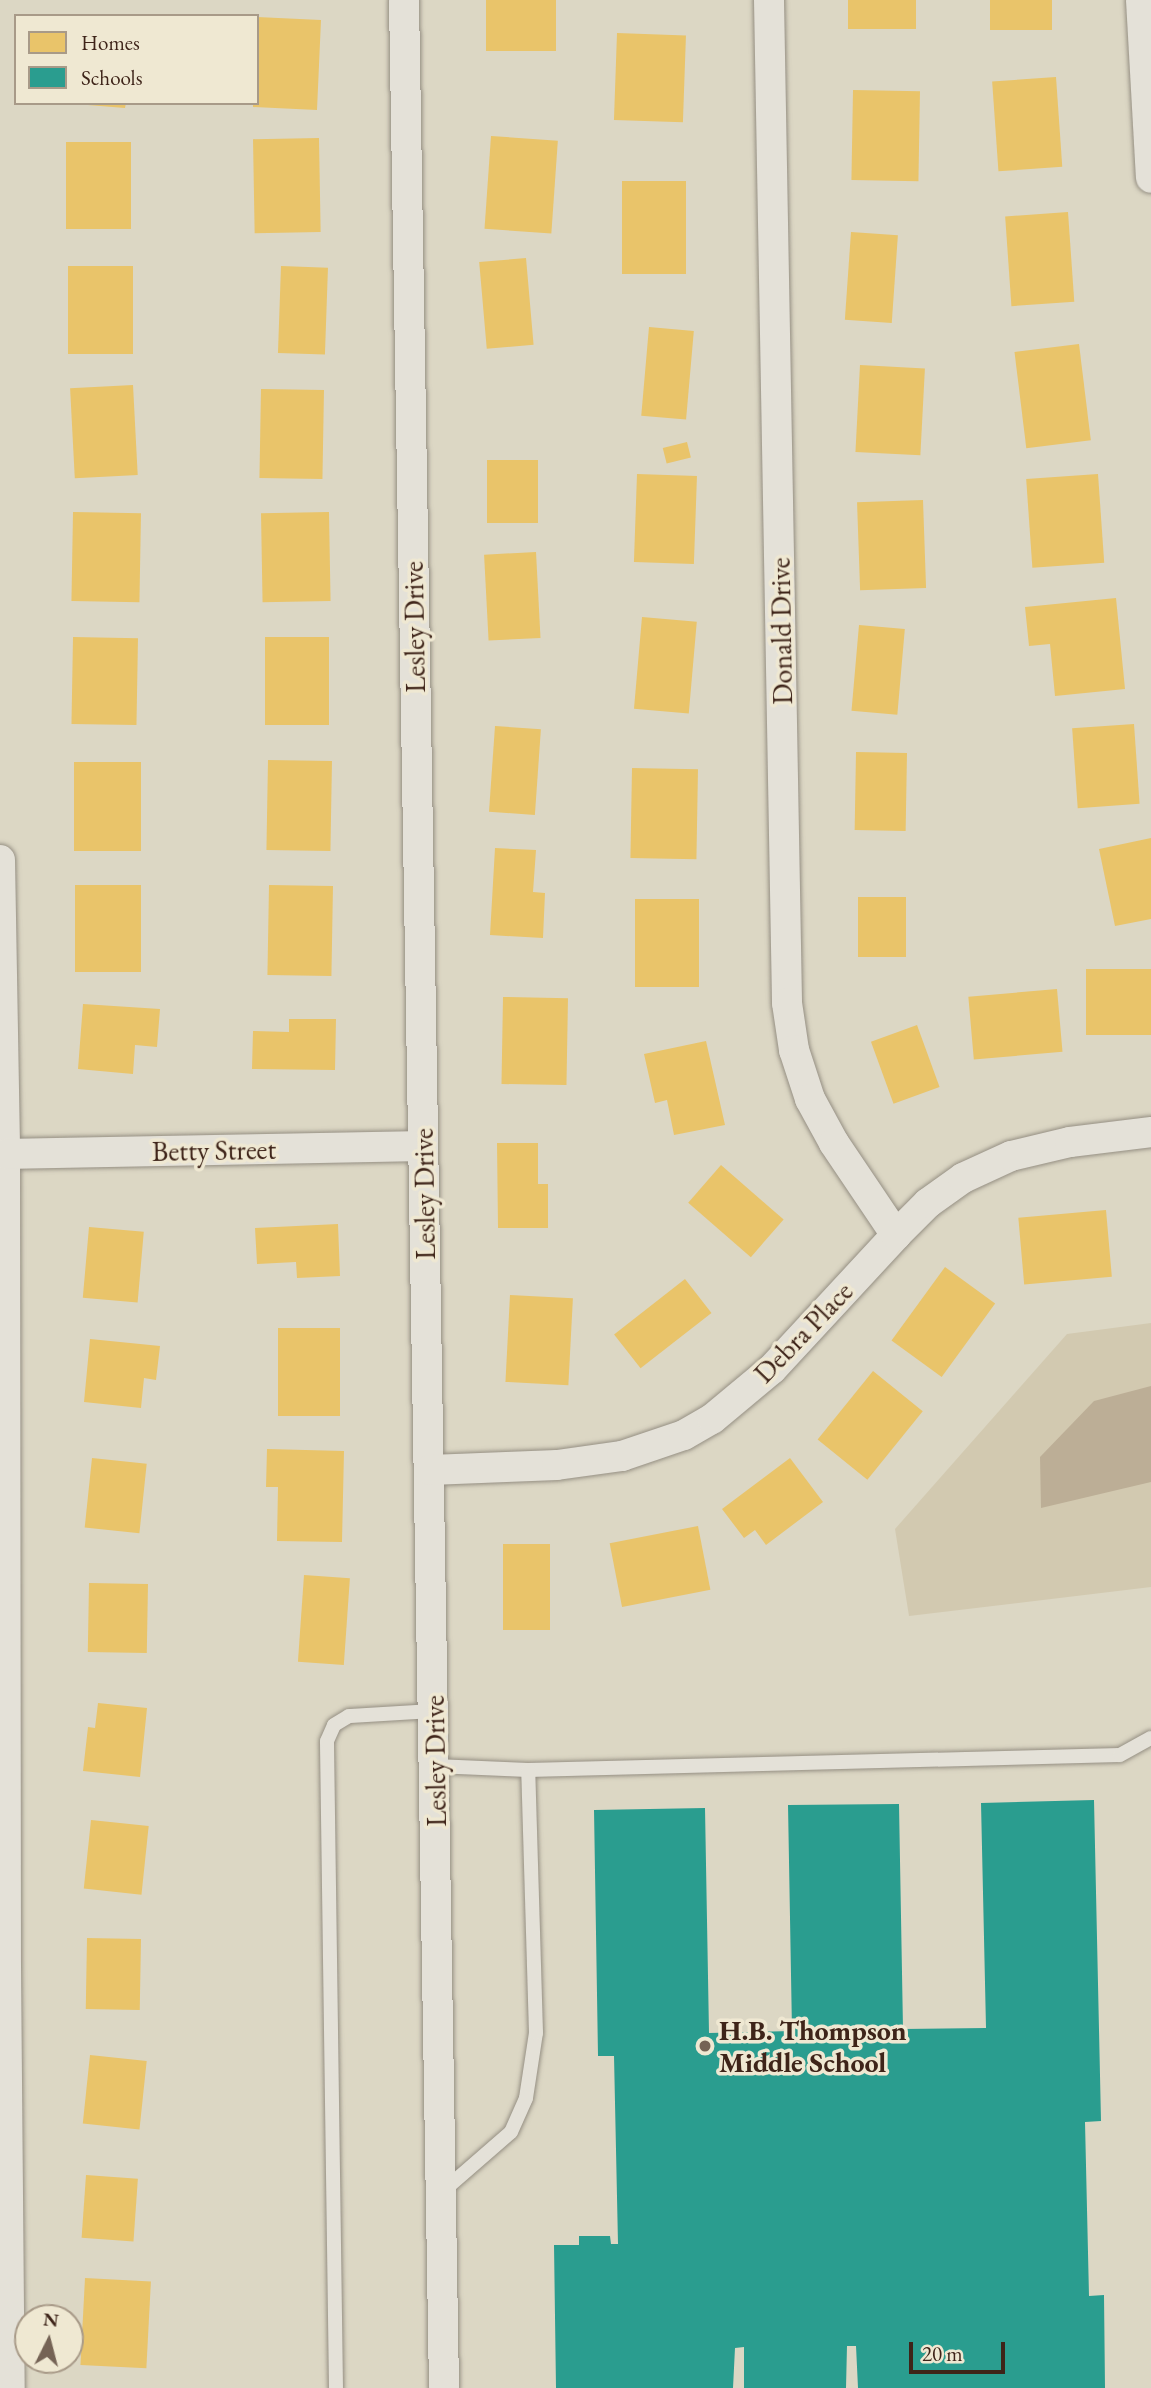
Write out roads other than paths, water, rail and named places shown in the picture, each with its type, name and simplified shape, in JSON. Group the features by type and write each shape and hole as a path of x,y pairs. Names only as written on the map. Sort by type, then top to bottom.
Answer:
{"street":[{"name":"Lesley Drive","path":"404,0 444,2388"},
{"name":"Donald Drive","path":"769,0 787,1003 794,1050 810,1099 834,1143 896,1235"},
{"path":"1140,0 1151,178"},
{"path":"0,860 5,1154 3,1966 10,2388"},
{"name":"Debra Place","path":"430,1470 557,1465 622,1456 684,1435 712,1419 772,1369 928,1203 963,1178 1011,1156 1070,1142 1151,1132"},
{"name":"Betty Street","path":"5,1154 423,1146"}],"lane":[{"path":"335,2388 327,1741 334,1725 349,1716 434,1711"},
{"path":"435,1766 528,1770 1120,1755 1151,1738"},
{"path":"441,2193 511,2132 526,2098 536,2033 528,1770"}],"place":[{"name":"H.B. Thompson Middle School","path":"705,2046"}]}
